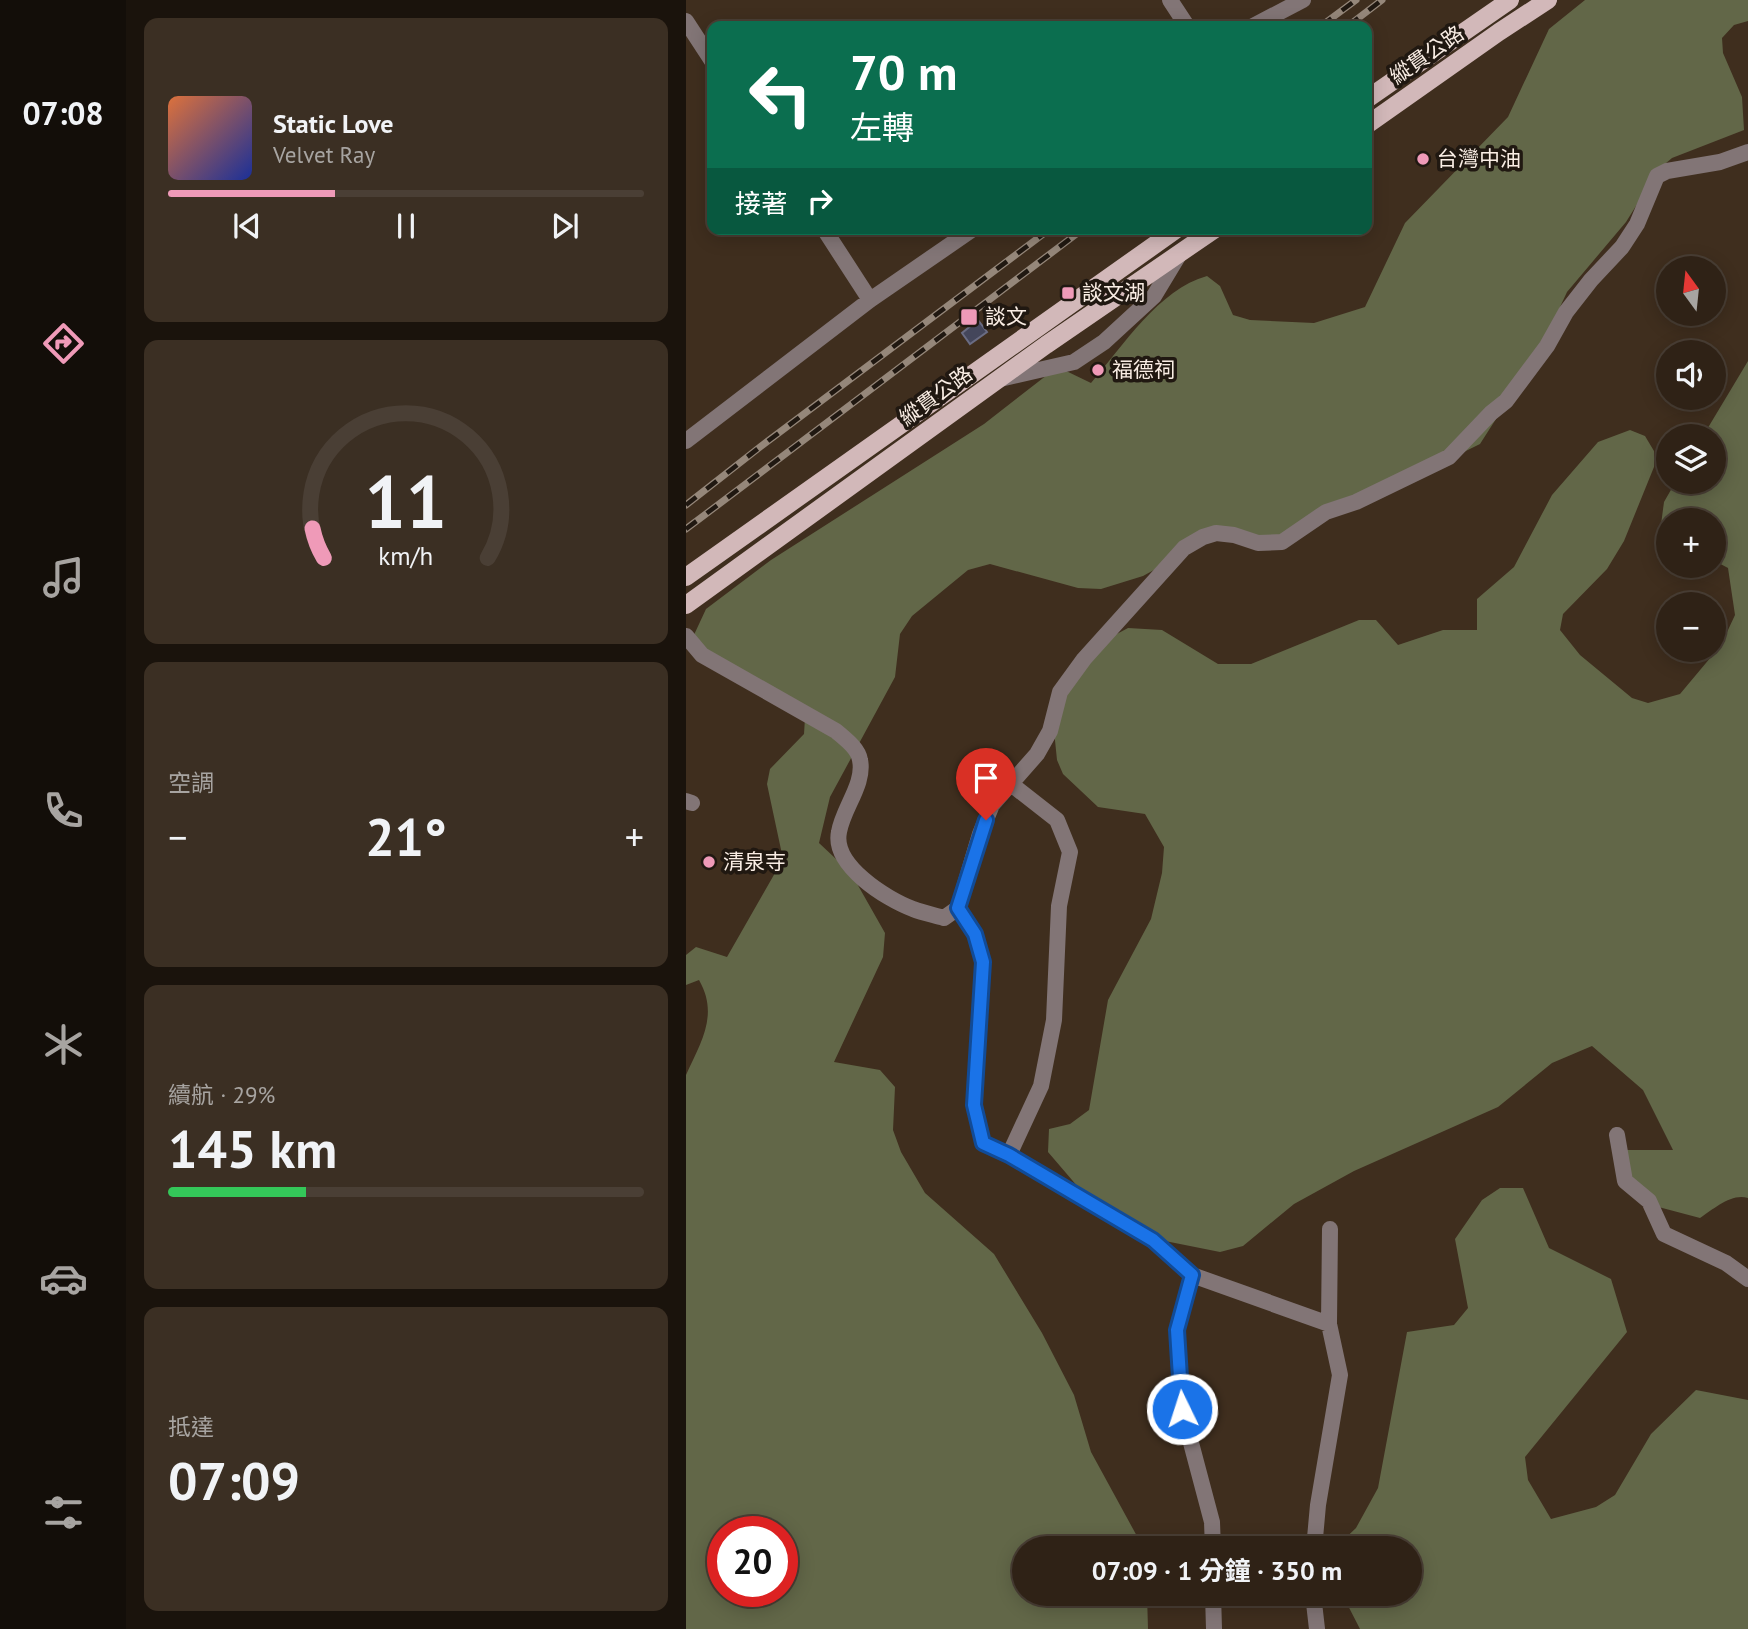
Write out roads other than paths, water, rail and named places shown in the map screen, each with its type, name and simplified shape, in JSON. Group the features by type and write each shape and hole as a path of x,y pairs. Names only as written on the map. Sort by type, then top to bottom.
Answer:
{"main road":[{"name":"縱貫公路","path":"1372,96 1510,0"},
{"name":"縱貫公路","path":"1372,121 1548,0"},
{"path":"1393,82 1406,97"},
{"name":"縱貫公路","path":"686,577 1168,235"},
{"name":"縱貫公路","path":"686,605 1048,343 1206,235"},
{"path":"1035,329 1048,343"}],"street":[{"path":"1170,0 1184,21"},
{"path":"1263,21 1303,0"},
{"path":"686,22 707,54"},
{"path":"686,636 702,655 836,731 856,750 860,756 862,773 838,834 843,859 873,888 913,909 944,918 958,908 980,834 992,805 1037,754 1050,731 1060,692 1084,659 1184,548 1202,537 1216,533 1234,535 1258,543 1282,542 1326,512 1380,491 1449,457 1506,401 1547,346 1566,312 1622,247 1637,224 1657,176 1667,171 1720,162 1748,152"},
{"path":"828,235 870,300"},
{"path":"686,441 870,300 964,235"},
{"path":"998,379 1074,362 1104,342 1154,296 1181,252"},
{"path":"1009,1155 1041,1086 1054,1020 1059,906 1070,852 1057,820 1011,784"},
{"path":"958,908 975,934 983,962 974,1105 983,1143 1009,1155 1153,1240 1192,1275 1329,1324"},
{"path":"1617,1135 1625,1181 1648,1201 1664,1234 1726,1263 1748,1279"},
{"path":"1315,1536 1340,1375 1329,1324 1329,1229"},
{"path":"1192,1275 1177,1330 1182,1409 1212,1522 1213,1536"},
{"path":"1213,1606 1214,1629"},
{"path":"1314,1606 1317,1629"}],"railway":[{"path":"1328,21 1356,0"},
{"path":"1355,21 1382,0"},
{"path":"686,505 1042,235"},
{"path":"686,529 1075,235"}],"place":[{"name":"台灣中油","path":"1423,159"},
{"name":"談文湖","path":"1068,293"},
{"name":"談文","path":"969,317"},
{"name":"福德祠","path":"1098,370"},
{"name":"清泉寺","path":"709,862"}]}
